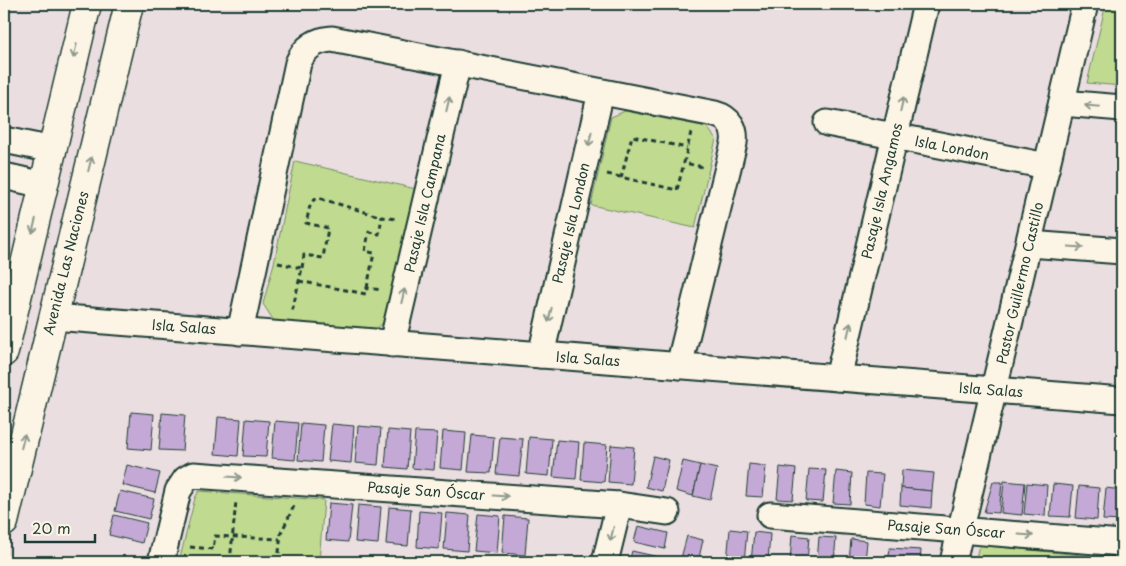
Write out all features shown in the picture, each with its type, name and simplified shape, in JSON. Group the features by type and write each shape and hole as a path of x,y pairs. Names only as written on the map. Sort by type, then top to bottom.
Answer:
{"street":[{"path":"4,352 87,4"},
{"name":"Avenida Las Naciones","path":"4,522 129,4"},
{"name":"Pasaje Isla Angamos","path":"838,378 926,4"},
{"name":"Pastor Guillermo Castillo","path":"953,562 1085,4"},
{"path":"240,332 297,68 302,55 307,49 322,40 332,39 715,114 727,119 734,130 734,144 679,366"},
{"name":"Pasaje Isla Campana","path":"392,344 458,63"},
{"name":"Pasaje Isla London","path":"541,355 601,92"},
{"path":"1062,103 1122,108"},
{"name":"Isla London","path":"827,123 1047,166"},
{"path":"4,140 53,150"},
{"path":"4,176 44,185"},
{"path":"1029,244 1122,251"},
{"name":"Isla Salas","path":"53,317 1122,400"},
{"name":"Pasaje San Óscar","path":"163,554 178,491 186,479 193,475 619,505 667,512"},
{"path":"605,562 619,505"},
{"name":"Pasaje San Óscar","path":"770,515 1122,543"}],"path":[{"path":"598,172 676,190 693,125"},
{"path":"621,178 632,136 687,148"},
{"path":"684,163 708,168"},
{"path":"283,335 290,322 304,255 323,258 328,228 306,223 314,199 318,198 382,217 400,220"},
{"path":"300,281 366,294 374,253 365,251 369,232 379,234 382,217"},
{"path":"255,261 302,268"},
{"path":"367,288 385,291"},
{"path":"230,562 238,477"},
{"path":"278,562 281,533 305,482"},
{"path":"163,554 213,549 215,536 280,540"}],"green space":[{"path":"1106,4 1122,4 1122,86 1087,83"},
{"path":"625,111 707,127 716,139 695,228 591,205 611,117"},
{"path":"295,161 416,189 388,318 376,329 274,321 263,304 274,263"},
{"path":"199,491 324,500 319,562 179,562 195,498"},
{"path":"979,545 1122,559 1122,562 975,562"}],"building":[{"path":"131,412 154,414 151,450 128,448"},
{"path":"162,413 185,415 182,451 159,450"},
{"path":"218,417 241,419 238,456 215,454"},
{"path":"246,419 269,421 266,457 243,456"},
{"path":"275,421 298,423 295,460 272,458"},
{"path":"301,423 324,425 321,462 298,460"},
{"path":"332,424 354,426 351,463 328,461"},
{"path":"358,426 381,428 378,465 355,463"},
{"path":"388,430 410,432 407,469 385,467"},
{"path":"443,431 466,433 463,470 440,468"},
{"path":"415,432 437,433 434,470 412,468"},
{"path":"472,435 494,437 491,473 468,472"},
{"path":"500,437 523,439 519,476 496,474"},
{"path":"529,437 552,439 549,476 526,474"},
{"path":"557,440 579,442 576,479 553,477"},
{"path":"584,443 607,445 604,482 581,480"},
{"path":"611,445 634,447 631,484 608,482"},
{"path":"653,456 669,460 662,491 646,487"},
{"path":"683,461 700,465 693,496 676,491"},
{"path":"749,464 766,466 763,497 746,496"},
{"path":"127,465 160,473 155,493 122,485"},
{"path":"700,465 717,469 710,500 693,496"},
{"path":"780,467 796,469 793,500 777,499"},
{"path":"809,469 826,470 823,502 806,501"},
{"path":"902,470 934,473 932,491 901,488"},
{"path":"836,471 852,473 850,504 833,503"},
{"path":"866,473 883,474 880,506 864,504"},
{"path":"1004,481 1025,483 1022,515 1001,513"},
{"path":"993,482 1002,482 999,513 984,512"},
{"path":"1027,483 1047,485 1045,516 1024,514"},
{"path":"1053,484 1073,486 1070,517 1050,516"},
{"path":"1079,486 1099,488 1097,520 1076,518"},
{"path":"901,488 932,491 931,508 900,505"},
{"path":"1106,488 1122,490 1122,521 1103,520"},
{"path":"120,491 154,499 149,519 115,511"},
{"path":"329,503 352,505 348,542 326,540"},
{"path":"358,505 381,507 378,544 355,542"},
{"path":"389,507 411,509 408,546 386,544"},
{"path":"419,511 442,513 439,549 417,547"},
{"path":"447,513 470,515 467,551 444,549"},
{"path":"478,514 500,516 497,553 474,551"},
{"path":"114,515 147,523 142,543 109,535"},
{"path":"505,516 528,518 525,555 502,553"},
{"path":"638,526 668,533 665,549 634,542"},
{"path":"730,529 747,531 744,562 727,561"},
{"path":"754,532 770,534 768,562 751,562"},
{"path":"792,535 809,537 807,562 790,562"},
{"path":"687,536 703,540 698,562 680,562"},
{"path":"819,537 836,538 834,562 817,562"},
{"path":"851,539 867,541 865,562 849,562"},
{"path":"890,548 921,550 920,562 888,562"},
{"path":"632,551 663,558 662,562 629,562"}]}
